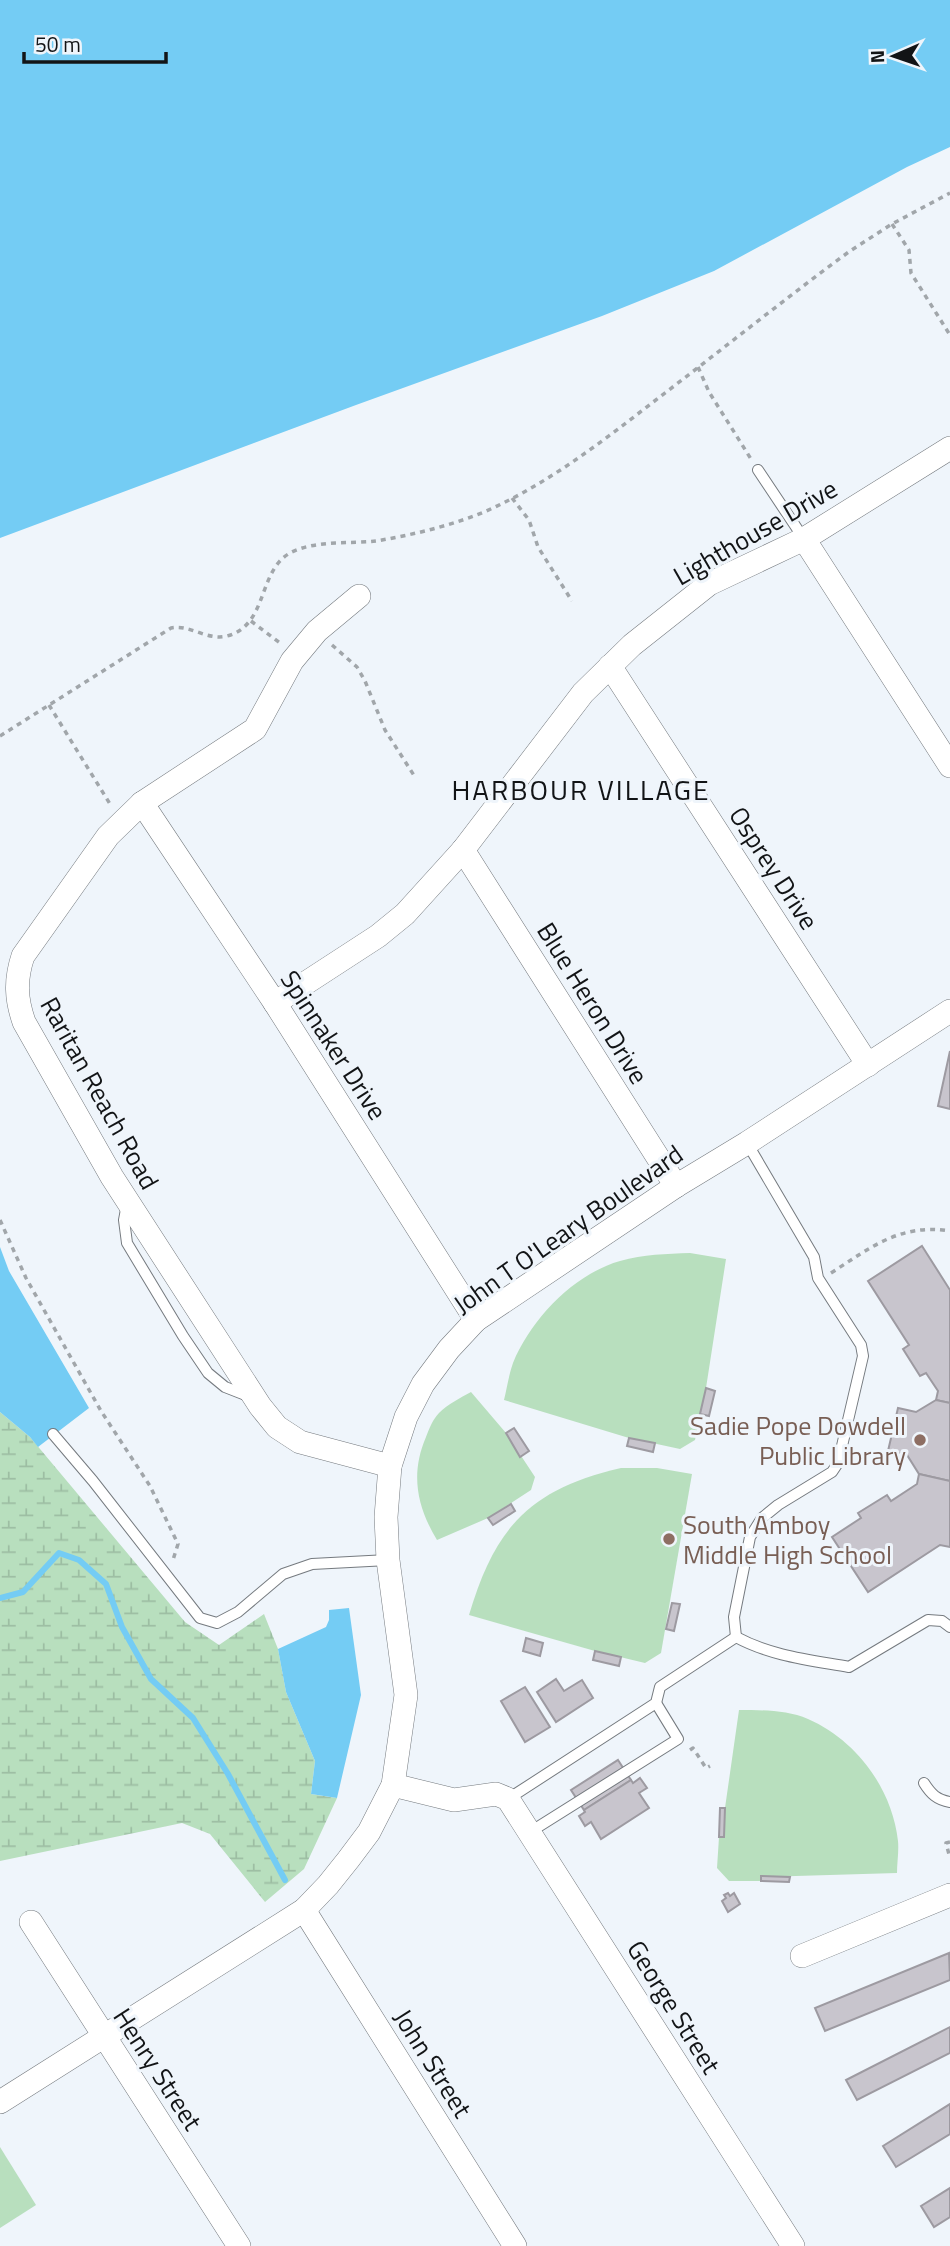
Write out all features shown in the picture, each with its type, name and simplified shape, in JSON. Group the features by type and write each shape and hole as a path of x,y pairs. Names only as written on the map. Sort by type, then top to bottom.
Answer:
{"street":[{"name":"Lighthouse Drive","path":"275,1003 387,929 405,914 463,850 583,693 632,645 709,584 804,539 950,448"},
{"path":"804,539 948,760"},
{"name":"Raritan Reach Road","path":"359,596 317,631 297,656 276,687 255,729 142,803 108,836 23,956 16,988 18,1006 24,1022 128,1201 254,1398 277,1427 300,1442 390,1466"},
{"name":"Osprey Drive","path":"610,666 868,1065"},
{"name":"Spinnaker Drive","path":"142,803 275,1003 476,1320"},
{"name":"Blue Heron Drive","path":"463,850 676,1186"},
{"name":"John T O'Leary Boulevard","path":"0,2102 304,1910 328,1885 369,1832 393,1785 407,1695 388,1560 386,1517 390,1466 406,1417 423,1384 449,1349 476,1320 676,1186 950,1011"},
{"path":"393,1785 454,1800 496,1794 508,1799"},
{"name":"George Street","path":"508,1799 793,2246"},
{"path":"803,1956 950,1895"},
{"name":"John Street","path":"304,1910 515,2246"},
{"name":"Henry Street","path":"31,1922 239,2246"}],"lane":[{"path":"758,470 804,539"},
{"path":"736,1637 734,1617 750,1537 762,1518 832,1472 838,1463 863,1356 861,1345 819,1281 814,1257 747,1143"},
{"path":"53,1434 200,1618 218,1623 238,1612 284,1574 312,1564 388,1560"},
{"path":"736,1637 755,1647 779,1654 849,1667 928,1620 942,1621 950,1627"},
{"path":"508,1799 656,1703 660,1687 736,1637"},
{"path":"530,1832 678,1739 656,1703"},
{"path":"924,1783 932,1795 950,1802"}],"path":[{"path":"0,736 171,628 180,626 223,637 241,631 251,621 275,566 293,551 313,546 376,541 415,533 482,512 545,481 592,450 812,279 892,224 950,193"},
{"path":"892,224 909,250 911,273 950,335"},
{"path":"698,368 709,392 758,470"},
{"path":"512,498 528,520 538,547 572,601"},
{"path":"251,621 297,656"},
{"path":"317,631 357,667 385,730 415,777"},
{"path":"49,705 123,821"},
{"path":"0,1220 26,1278 101,1411 150,1486 178,1544 167,1576"},
{"path":"819,1281 881,1240 905,1231 935,1228 950,1231"},
{"path":"882,1427 893,1429"},
{"path":"678,1739 686,1752 693,1748 706,1768 710,1766"},
{"path":"950,1842 946,1843 950,1858"}],"green space":[{"path":"690,1253 726,1259 695,1440 680,1449 629,1438 504,1400 512,1367 531,1330 556,1300 571,1287 586,1276 620,1261"},
{"path":"471,1392 506,1433 535,1477 531,1490 488,1518 437,1540 421,1503 418,1464 430,1427 437,1415"},
{"path":"0,1412 30,1437 185,1622 219,1645 264,1614 278,1649 286,1692 315,1761 311,1794 337,1798 304,1869 265,1902 210,1834 182,1823 0,1861"},
{"path":"621,1468 657,1468 692,1474 661,1653 645,1663 469,1615 491,1558 521,1516 563,1487"},
{"path":"739,1710 774,1711 800,1716 825,1728 856,1753 880,1785 888,1803 898,1841 897,1873 761,1877 761,1881 729,1881 717,1868 719,1837 724,1837 725,1808"},
{"path":"0,2147 36,2205 0,2228"}],"water":[{"path":"0,0 950,0 950,147 907,167 714,271 602,316 0,538"},
{"path":"0,1247 9,1271 89,1408 38,1447 0,1412"},
{"path":"349,1608 361,1695 337,1798 311,1794 315,1761 286,1692 278,1649 326,1627 329,1610"}],"building":[{"path":"950,1051 950,1109 938,1106"},
{"path":"922,1246 950,1290 950,1403 936,1400 938,1391 926,1373 920,1376 903,1349 909,1345 868,1281"},
{"path":"706,1388 715,1391 709,1416 700,1414"},
{"name":"Sadie Pope Dowdell Public Library","path":"936,1400 950,1403 950,1481 919,1474 907,1455 888,1451 898,1408 916,1412"},
{"path":"514,1428 529,1451 520,1457 506,1433"},
{"path":"629,1438 655,1443 653,1452 627,1446"},
{"path":"919,1474 950,1481 950,1547 940,1545 868,1592 832,1537 861,1518 858,1513 887,1495 891,1501 917,1484"},
{"path":"511,1504 515,1511 493,1525 488,1518"},
{"path":"672,1603 680,1604 674,1631 666,1629"},
{"path":"526,1638 543,1643 540,1656 523,1651"},
{"path":"595,1651 621,1657 619,1666 593,1660"},
{"path":"556,1679 564,1691 582,1680 593,1698 556,1722 537,1692"},
{"path":"525,1687 550,1727 525,1742 501,1701"},
{"path":"618,1760 631,1780 584,1810 571,1790"},
{"path":"640,1778 647,1788 639,1793 649,1808 601,1839 591,1822 585,1826 579,1816 584,1810 631,1780 633,1783"},
{"path":"720,1808 725,1808 724,1837 719,1837"},
{"path":"761,1876 790,1877 789,1882 761,1881"},
{"path":"728,1893 730,1896 734,1893 740,1904 728,1912 722,1901"},
{"path":"949,1953 950,1980 825,2031 815,2008"},
{"path":"950,2027 950,2053 857,2100 846,2080"},
{"path":"950,2104 950,2134 896,2167 883,2146"},
{"path":"950,2188 950,2217 934,2227 921,2206"}],"waterway":[{"path":"0,1598 23,1592 59,1553 79,1560 106,1584 122,1627 151,1679 193,1718 228,1774 285,1880"}],"place":[{"name":"Sadie Pope Dowdell Public Library","path":"920,1440"},
{"name":"South Amboy Middle High School","path":"669,1539"}],"district":[{"name":"HARBOUR VILLAGE","path":"581,789"}]}
